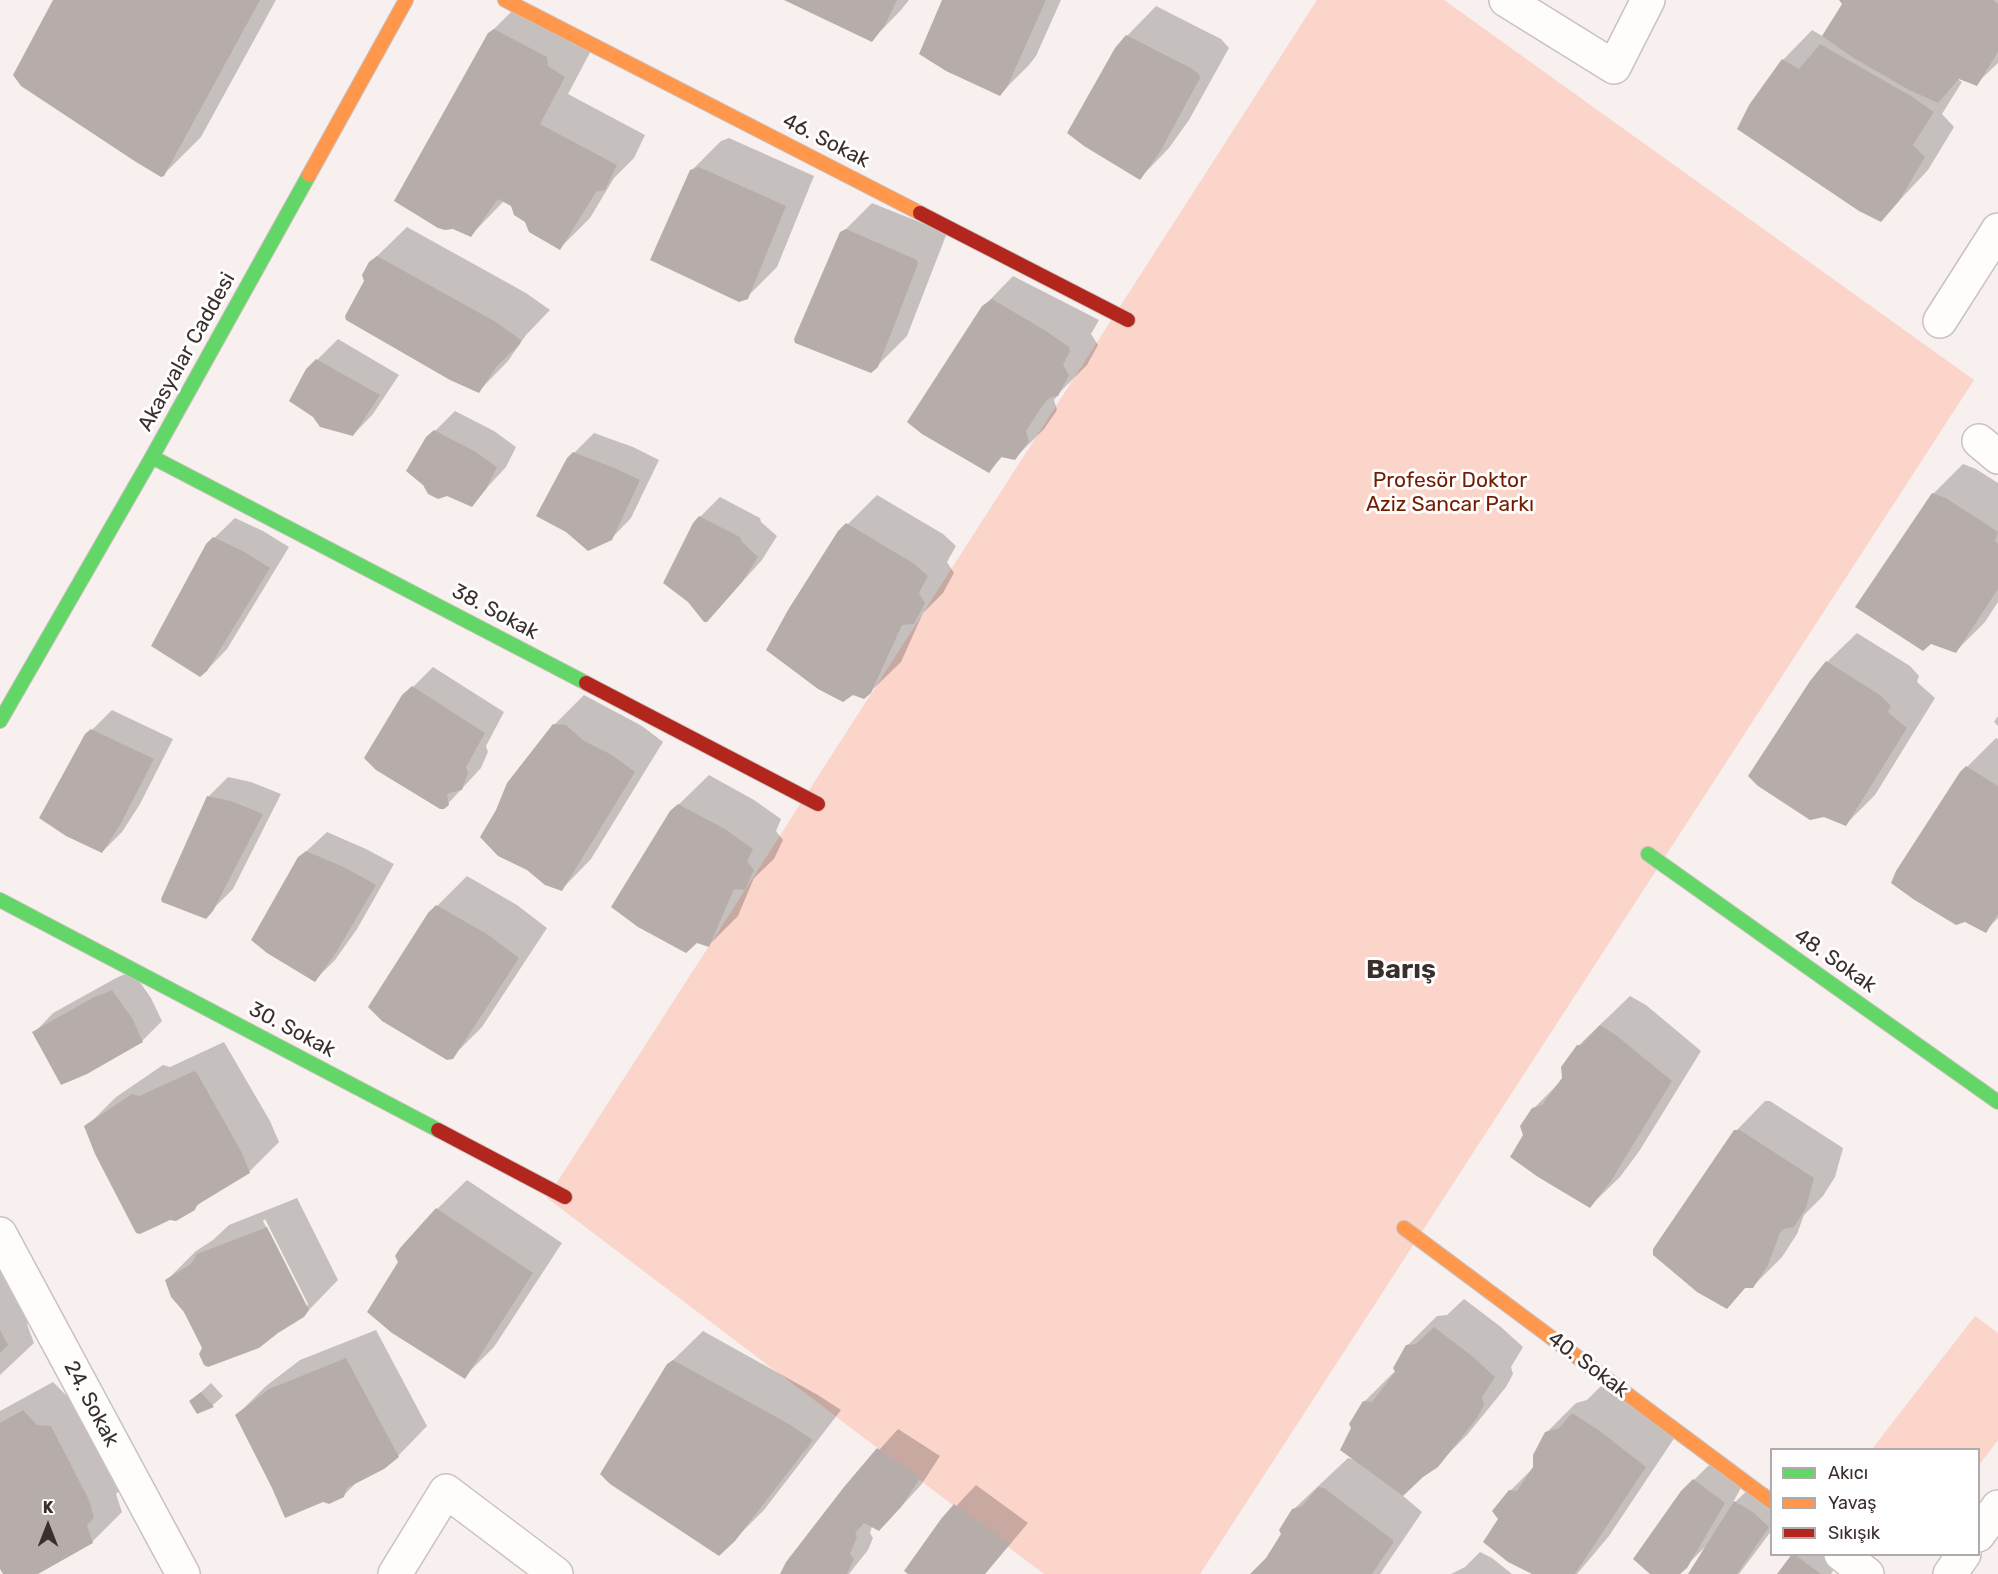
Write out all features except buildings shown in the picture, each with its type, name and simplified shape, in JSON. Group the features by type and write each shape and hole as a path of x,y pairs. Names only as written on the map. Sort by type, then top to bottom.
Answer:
{"street":[{"name":"Akasyalar Caddesi","path":"0,721 152,457 405,0"},
{"name":"46. Sokak","path":"505,0 1128,320"},
{"path":"1506,0 1614,67 1648,0"},
{"path":"1940,321 1998,230"},
{"name":"38. Sokak","path":"152,457 818,804"},
{"name":"48. Sokak","path":"1648,854 1998,1102"},
{"name":"30. Sokak","path":"0,900 565,1197"},
{"name":"40. Sokak","path":"1404,1228 1770,1502"},
{"name":"24. Sokak","path":"0,1234 174,1570"},
{"path":"395,1574 446,1491 556,1574"},
{"path":"1980,1532 1998,1507"},
{"path":"1844,1556 1868,1574"},
{"path":"1950,1574 1963,1556"}],"green space":[{"name":"Profesör Doktor Aziz Sancar Parkı","path":"1317,0 1444,0 1974,380 1200,1574 1044,1574 547,1198"},
{"path":"1975,1316 1998,1333 1998,1440 1980,1464 1980,1448 1873,1448"}],"traffic: fast":[{"path":"0,721 152,457 309,175"},
{"path":"152,457 586,683"},
{"path":"1648,854 1998,1102"},
{"path":"0,900 438,1130"}],"traffic: slow":[{"path":"309,175 406,0"},
{"path":"505,0 920,213"},
{"path":"1404,1228 1770,1501"}],"traffic: jam":[{"path":"920,213 1128,320"},
{"path":"586,683 818,804"},
{"path":"438,1130 565,1197"}],"district":[{"name":"Barış","path":"1401,970"}]}
